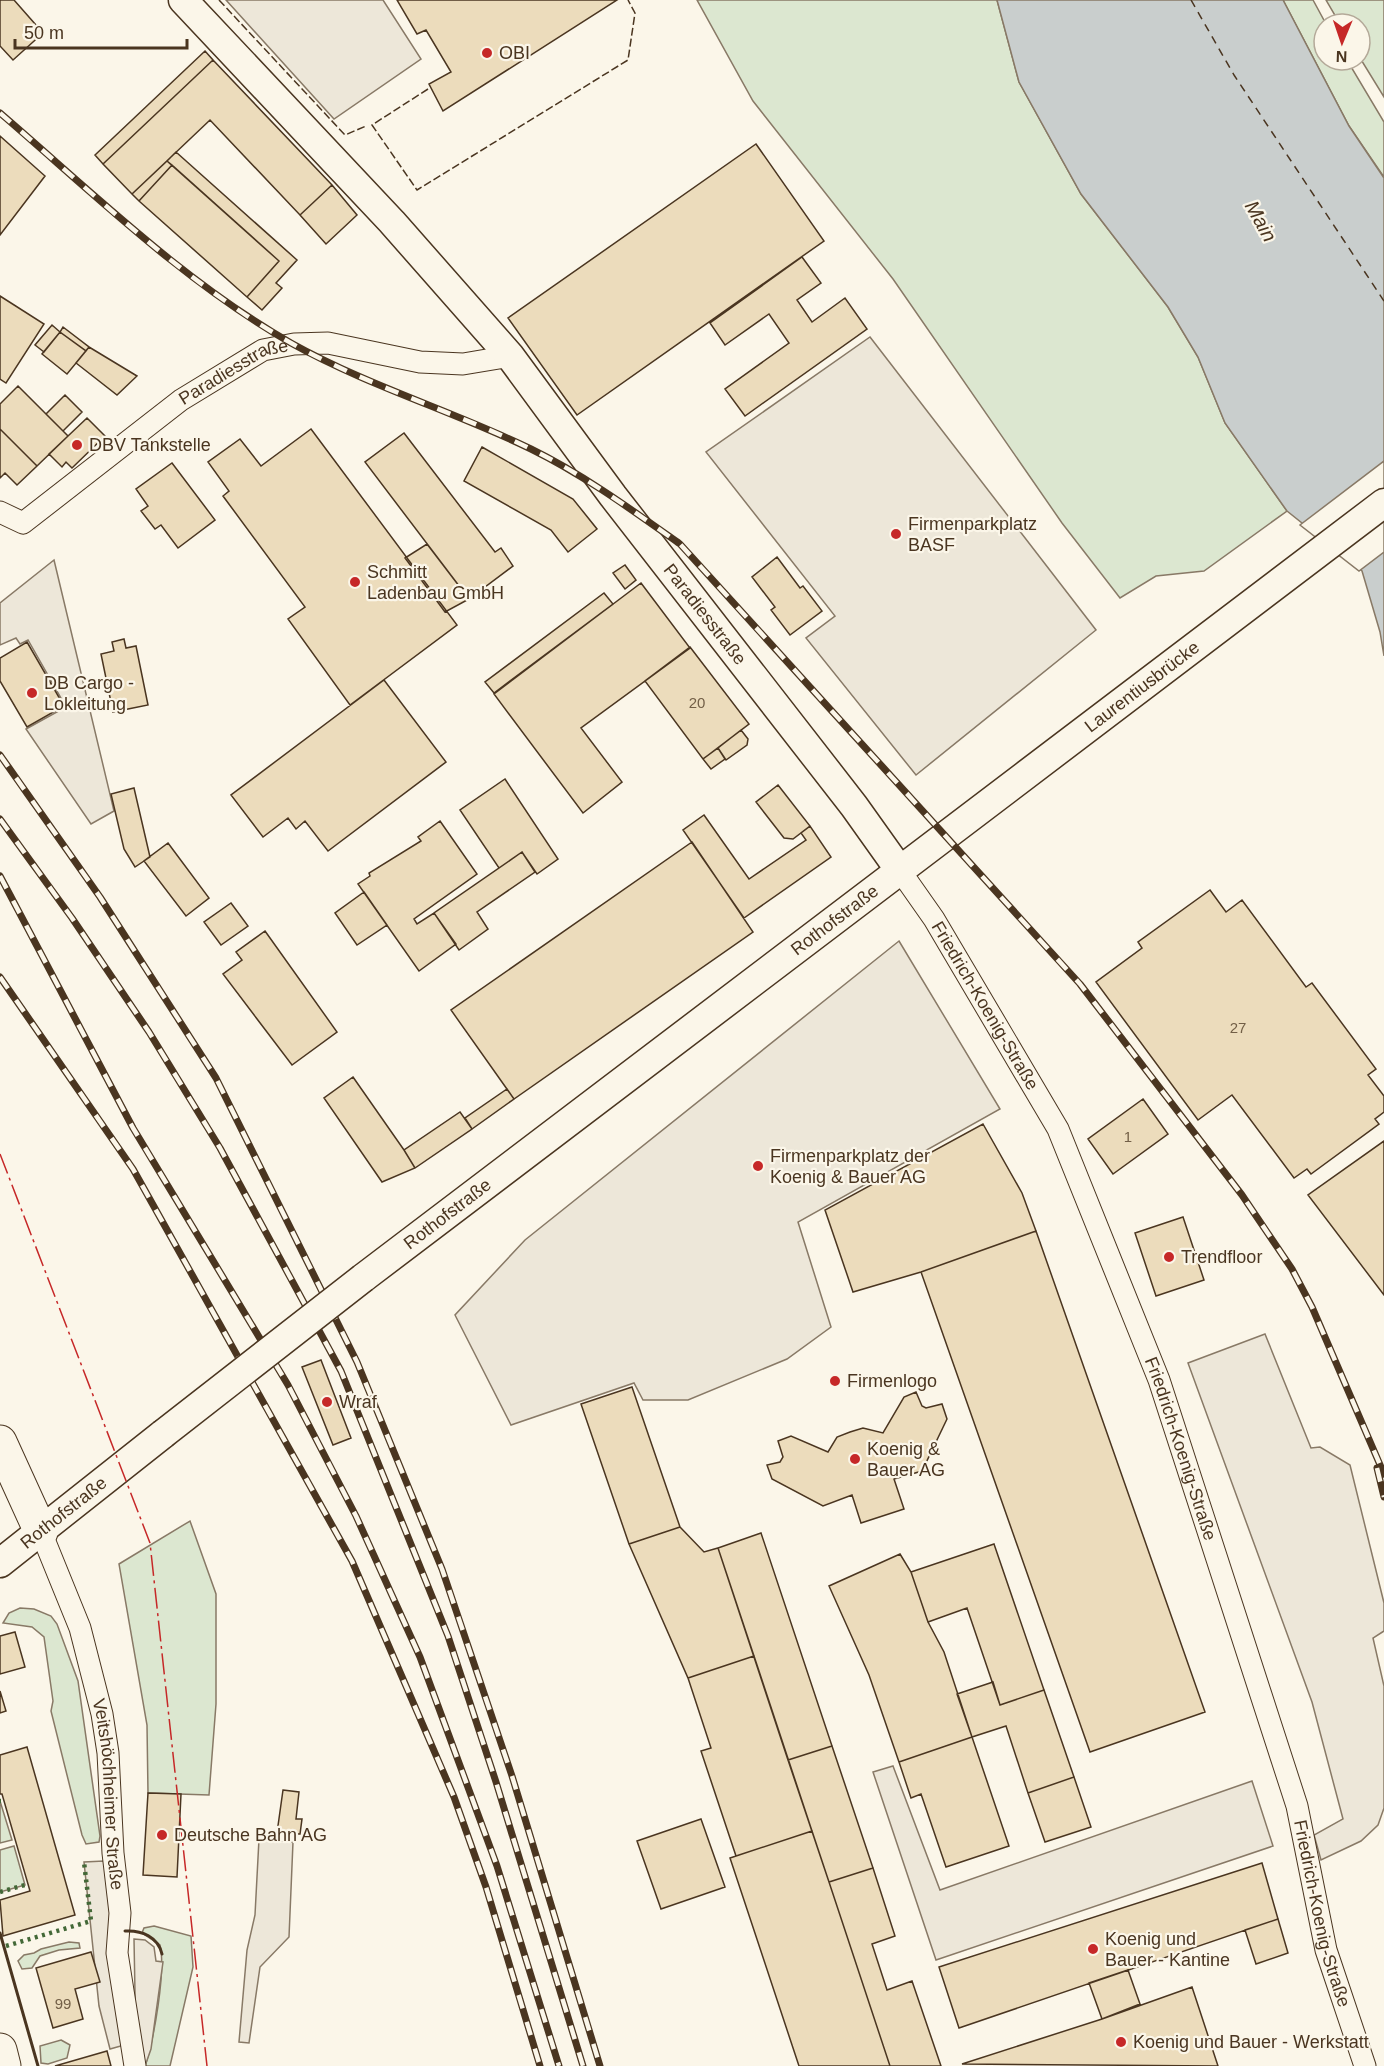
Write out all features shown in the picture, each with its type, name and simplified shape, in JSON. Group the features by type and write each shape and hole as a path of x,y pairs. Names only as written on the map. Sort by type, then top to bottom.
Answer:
{"highway":[{"path":"0,1442 41,1532"},
{"path":"0,2050 4,2066"}],"main road":[{"name":"Paradiesstraße","path":"183,0 392,222 510,356 613,496 854,806 901,872"},
{"name":"Laurentiusbrücke","path":"901,872 1384,503"},
{"name":"Rothofstraße","path":"0,1563 363,1278 901,872"}],"street":[{"name":"Paradiesstraße","path":"0,512 23,523 181,400 263,350 294,344 328,343 420,362 463,364 510,356"},
{"name":"Friedrich-Koenig-Straße","path":"901,872 934,919 1058,1129 1159,1380 1297,1806 1326,1950 1365,2066"},
{"name":"Veitshöchheimer Straße","path":"41,1532 80,1628 102,1714 108,1753 112,1852 120,1913 117,1953 122,1969 135,2066"}],"green space":[{"path":"697,0 997,0 1019,82 1081,194 1168,307 1198,357 1225,423 1287,511 1204,571 1156,576 1120,598 1062,523 893,279 753,101"},
{"path":"1283,0 1313,0 1320,12 1312,12 1312,55"},
{"path":"1326,0 1384,0 1384,97 1369,72 1372,72 1372,12 1333,12"},
{"path":"1321,72 1354,72 1384,122 1384,177 1349,126"},
{"path":"190,1521 216,1594 216,1704 209,1795 148,1793 147,1725 119,1564"},
{"path":"20,1608 34,1609 51,1616 57,1624 78,1681 99,1842 86,1844 82,1835 51,1711 53,1701 44,1637 32,1627 3,1623 9,1613"},
{"path":"0,1801 12,1840 0,1843"},
{"path":"14,1846 25,1885 0,1892 0,1850"},
{"path":"154,1926 191,1936 193,1967 170,2066 145,2066 158,2005 161,1957 160,1945 142,1933 144,1928"},
{"path":"69,1942 79,1943 80,1948 59,1950 40,1956 32,1968 22,1969 18,1961 24,1955"},
{"path":"61,2040 70,2045 67,2058 48,2064 41,2063 40,2046"}],"shaded area":[{"path":"226,0 383,0 421,59 334,119"},
{"name":"Firmenparkplatz BASF","path":"870,337 1096,630 916,775 806,638 835,616 706,452"},
{"path":"54,560 114,811 91,824 26,729 66,707 28,640 20,644 16,638 0,645 0,603"},
{"name":"Firmenparkplatz der Koenig & Bauer AG","path":"899,941 1000,1109 798,1222 831,1327 787,1359 688,1400 643,1400 634,1383 511,1425 455,1315 525,1240"},
{"path":"1265,1334 1311,1448 1320,1447 1350,1465 1384,1603 1384,1631 1373,1638 1384,1686 1384,1808 1378,1825 1361,1841 1321,1860 1314,1835 1343,1819 1312,1702 1188,1363"},
{"path":"893,1766 940,1890 1252,1781 1273,1846 936,1960 873,1772"},
{"path":"259,1839 293,1842 289,1937 260,1967 249,2043 239,2042 247,1950 255,1915"},
{"path":"104,1861 128,2044 110,2049 99,2006 84,1862"},
{"path":"134,1939 145,1940 154,1947 156,1961 163,1962 151,2049 145,2066 138,2066 136,2047"}],"water":[{"name":"Main","path":"997,0 1283,0 1312,55 1312,72 1321,72 1349,126 1384,178 1384,656 1380,632 1362,571 1287,511 1225,423 1198,357 1168,307 1081,194 1019,82"}],"pier":[{"path":"1384,461 1384,552 1359,571 1300,525"}],"building":[{"path":"0,0 14,0 43,33 13,60 0,46"},
{"name":"OBI","path":"397,0 617,0 443,111 429,84 451,72 426,30 417,34"},
{"path":"205,51 213,60 103,164 95,155"},
{"path":"213,60 332,185 300,215 210,120 132,194 103,164"},
{"path":"0,136 45,176 0,235"},
{"path":"756,144 824,241 577,415 508,318"},
{"path":"176,152 297,260 276,283 282,288 262,310 247,297 279,261 167,161"},
{"path":"167,161 172,165 139,201 132,194"},
{"path":"172,165 279,261 247,297 139,201"},
{"path":"332,185 357,215 326,244 300,215"},
{"path":"802,257 821,283 797,300 812,322 845,298 867,329 745,416 725,389 789,343 769,314 725,345 710,323"},
{"path":"0,296 44,324 6,383 0,379"},
{"path":"52,325 60,332 44,352 35,345"},
{"path":"63,327 89,347 86,351 60,332"},
{"path":"60,332 86,351 67,374 42,354"},
{"path":"89,347 137,376 117,395 76,363"},
{"path":"18,386 68,436 37,466 0,429 0,404"},
{"path":"65,395 82,412 63,431 46,414"},
{"name":"DBV Tankstelle","path":"87,418 105,436 72,468 66,462 62,467 49,454"},
{"path":"0,429 37,466 17,485 5,473 0,478"},
{"name":"Schmitt Ladenbau GmbH","path":"311,429 457,625 350,705 288,619 305,607 223,496 229,491 208,462 240,439 261,466"},
{"path":"404,433 495,552 501,548 513,566 469,599 365,462"},
{"path":"482,447 573,499 597,529 568,552 551,530 464,481"},
{"path":"172,463 215,520 178,548 161,525 155,529 141,511 148,506 136,489"},
{"path":"427,544 469,599 445,612 405,558"},
{"path":"777,557 800,588 803,586 822,611 790,635 771,610 775,607 752,577"},
{"path":"625,565 636,580 625,589 613,573"},
{"path":"641,583 690,648 581,728 622,782 583,813 494,694"},
{"path":"604,593 613,604 494,693 485,682"},
{"path":"124,639 126,648 136,646 148,705 113,712 101,654 114,651 112,642"},
{"name":"DB Cargo - Lokleitung","path":"27,642 64,706 27,727 0,681 0,658"},
{"path":"690,647 749,724 703,759 645,681"},
{"path":"384,680 446,762 328,851 305,821 296,829 288,818 263,837 231,795"},
{"path":"741,730 748,739 747,745 726,760 718,748"},
{"path":"718,748 725,759 711,769 703,759"},
{"path":"505,779 558,859 537,874 522,852 499,868 460,810"},
{"path":"778,785 810,826 793,839 784,838 756,802"},
{"path":"134,788 150,857 135,867 124,849 111,794"},
{"path":"704,815 749,879 806,840 801,833 810,826 831,857 744,918 683,830"},
{"path":"440,821 477,874 414,919 417,924 434,913 456,944 419,971 358,884 370,876 369,873 421,841 418,837"},
{"path":"692,842 753,932 514,1099 451,1010"},
{"path":"168,843 209,898 186,916 144,861"},
{"path":"522,852 535,872 477,912 488,929 459,950 434,913"},
{"path":"1210,890 1226,912 1242,900 1306,987 1312,983 1376,1069 1368,1075 1384,1096 1384,1112 1375,1119 1379,1124 1311,1174 1307,1169 1294,1178 1232,1095 1198,1120 1096,982 1142,948 1138,942"},
{"path":"364,892 387,925 357,945 335,913"},
{"path":"231,903 248,926 221,945 204,922"},
{"path":"265,931 337,1032 292,1065 223,974 242,960 236,952"},
{"path":"353,1077 415,1168 382,1182 324,1098"},
{"path":"507,1089 514,1099 472,1129 465,1118"},
{"path":"1143,1099 1168,1134 1113,1174 1088,1139"},
{"path":"460,1112 472,1129 415,1168 404,1150"},
{"path":"983,1124 1022,1193 1036,1231 921,1272 853,1292 825,1210"},
{"path":"1384,1141 1384,1295 1308,1195"},
{"name":"Trendfloor","path":"1183,1217 1204,1280 1156,1296 1135,1233"},
{"path":"1036,1231 1205,1712 1090,1752 921,1272"},
{"name":"Wraf","path":"321,1360 351,1438 333,1445 302,1367"},
{"path":"632,1387 680,1527 629,1544 581,1404"},
{"name":"Koenig & Bauer AG","path":"916,1392 922,1406 926,1408 942,1404 947,1419 922,1471 894,1479 904,1509 861,1523 852,1495 823,1506 772,1479 767,1465 780,1462 783,1457 778,1441 791,1436 828,1452 837,1437 850,1432 863,1428 883,1433 904,1397"},
{"path":"680,1527 704,1552 718,1548 754,1656 688,1678 629,1544"},
{"path":"761,1533 832,1746 788,1760 718,1548"},
{"path":"994,1544 1044,1690 1000,1705 967,1608 928,1622 911,1572"},
{"path":"900,1554 911,1572 928,1622 944,1652 972,1737 899,1762 869,1675 829,1586"},
{"path":"15,1632 25,1667 0,1674 0,1636"},
{"path":"754,1656 812,1831 736,1856 701,1751 711,1748 688,1678"},
{"path":"993,1682 1000,1705 1044,1690 1074,1777 1028,1793 1006,1726 972,1737 957,1694"},
{"path":"0,1691 6,1711 0,1713"},
{"path":"972,1737 1009,1846 946,1867 921,1794 911,1798 899,1762"},
{"path":"832,1746 873,1868 829,1882 788,1760"},
{"path":"27,1747 75,1915 3,1936 0,1900 30,1891 2,1794 0,1794 0,1755"},
{"path":"1074,1777 1091,1827 1045,1842 1028,1793"},
{"path":"283,1790 299,1792 296,1819 302,1819 300,1834 294,1834 293,1842 276,1840"},
{"name":"Deutsche Bahn AG","path":"148,1793 181,1794 177,1877 143,1875"},
{"path":"701,1819 725,1887 661,1909 637,1841"},
{"path":"812,1831 890,2066 799,2066 730,1858"},
{"name":"Koenig und Bauer - Kantine","path":"1262,1863 1278,1919 959,2028 939,1967"},
{"path":"873,1868 895,1936 872,1944 887,1990 912,1981 941,2066 890,2066 829,1882"},
{"path":"1278,1919 1288,1953 1256,1964 1245,1930"},
{"path":"91,1952 100,1982 75,1989 83,2019 53,2028 36,1968"},
{"path":"1128,1970 1140,2004 1102,2019 1089,1983"},
{"name":"Koenig und Bauer - Werkstatt","path":"1192,1987 1218,2066 962,2064 1102,2019"},
{"path":"107,2051 111,2066 55,2066"}],"ferry route":[{"path":"1191,0 1234,75 1384,301"}],"railway":[{"path":"0,113 176,265 252,319 320,358 501,435 551,459 607,493 680,544 1080,984 1242,1195 1292,1269 1312,1307 1384,1474"},
{"path":"0,755 100,897 216,1078 357,1362 442,1569 512,1776 600,2066"},
{"path":"0,819 72,918 149,1032 220,1148 341,1371 448,1636 496,1782 583,2066"},
{"path":"0,876 133,1128 288,1385 356,1516 420,1657 497,1866 559,2066"},
{"path":"0,977 133,1169 352,1561 454,1797 486,1887 540,2066"},
{"path":"1377,1468 1384,1497"}],"hedge":[{"path":"6,1946 91,1921 84,1862"},
{"path":"0,1892 25,1885"}],"fence":[{"path":"219,0 345,135 366,126"},
{"path":"428,89 372,125 417,190 628,60 635,13 628,0"}],"wall":[{"path":"125,1931 143,1933 153,1939 162,1954"},
{"path":"0,1933 38,2066"}],"power":[{"path":"0,1154 150,1543 207,2066"}],"place":[{"name":"OBI","path":"487,53"},
{"name":"DBV Tankstelle","path":"77,445"},
{"name":"Firmenparkplatz BASF","path":"896,534"},
{"name":"Schmitt Ladenbau GmbH","path":"355,582"},
{"name":"DB Cargo - Lokleitung","path":"32,693"},
{"name":"Firmenparkplatz der Koenig & Bauer AG","path":"758,1166"},
{"name":"Trendfloor","path":"1169,1257"},
{"name":"Firmenlogo","path":"835,1381"},
{"name":"Wraf","path":"327,1402"},
{"name":"Koenig & Bauer AG","path":"855,1459"},
{"name":"Deutsche Bahn AG","path":"162,1835"},
{"name":"Koenig und Bauer - Kantine","path":"1093,1949"},
{"name":"Koenig und Bauer - Werkstatt","path":"1121,2042"}]}
